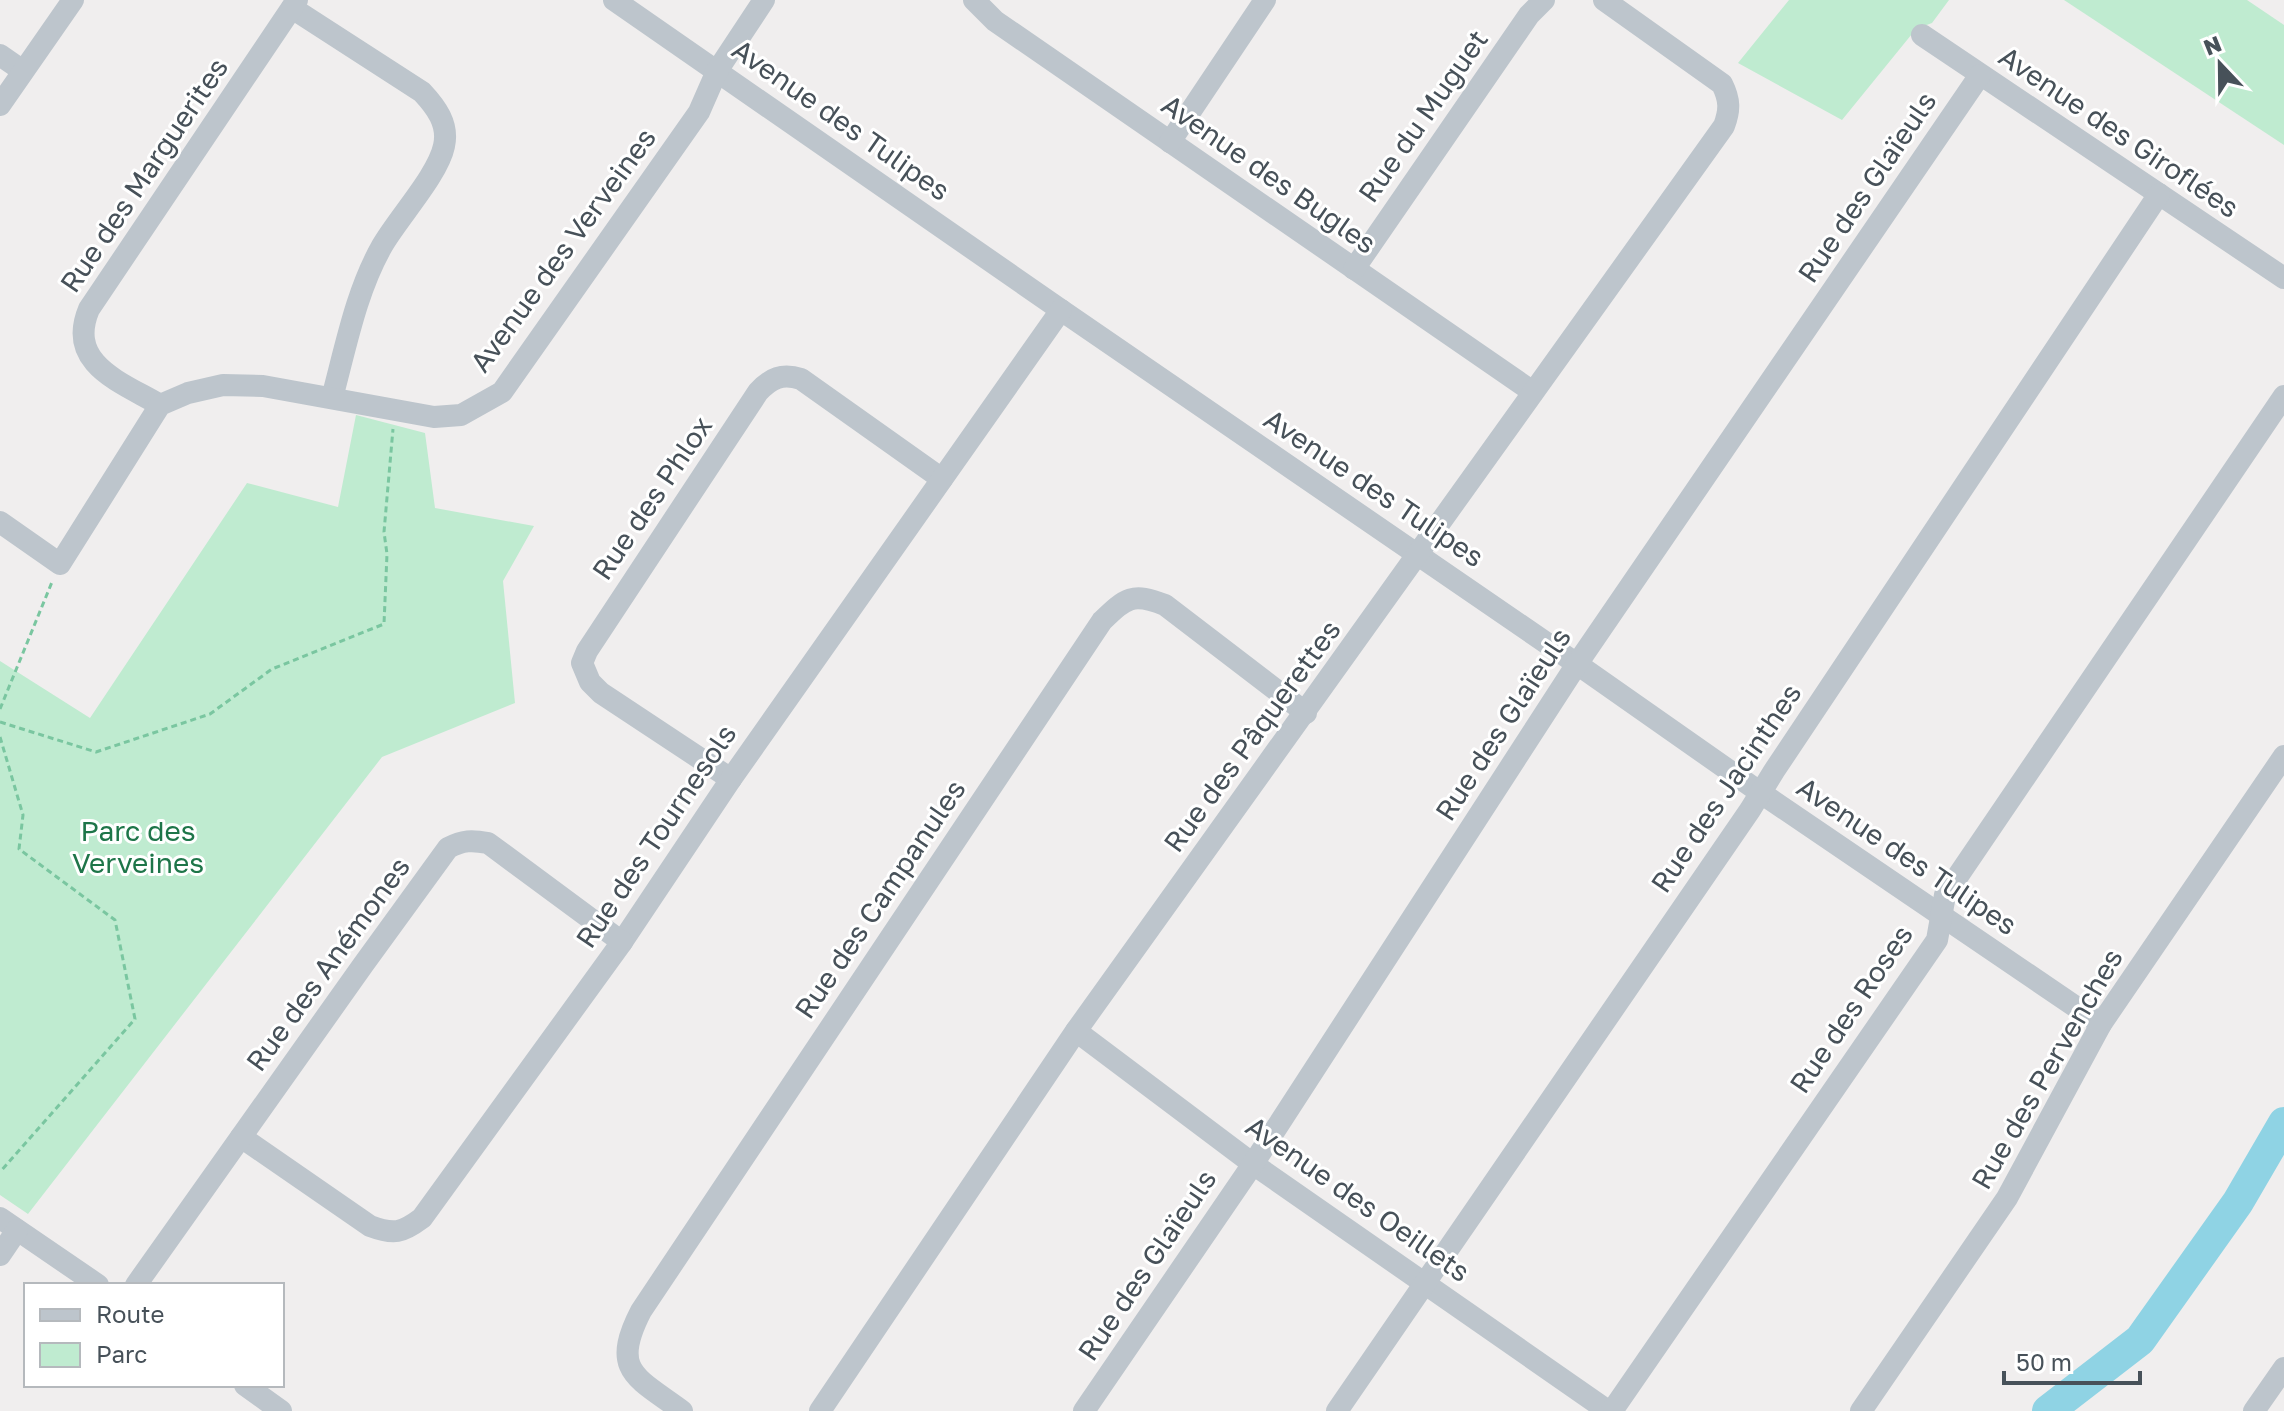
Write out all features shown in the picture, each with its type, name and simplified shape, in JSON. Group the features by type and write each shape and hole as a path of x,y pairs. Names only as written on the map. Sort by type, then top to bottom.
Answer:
{"street":[{"path":"0,105 73,0"},
{"name":"Avenue des Tulipes","path":"614,0 1761,793 2101,1024"},
{"name":"Avenue des Verveines","path":"160,405 188,393 223,385 263,386 434,417 461,415 502,392 699,112 717,71 764,0"},
{"name":"Avenue des Bugles","path":"974,0 995,21 1533,392"},
{"path":"1170,142 1265,0"},
{"name":"Rue du Muguet","path":"1354,269 1529,15 1544,0"},
{"name":"Rue des Pâquerettes","path":"820,1411 1076,1031 1724,126 1729,113 1729,97 1722,84 1604,0"},
{"path":"294,4 422,92 437,108 444,126 444,145 438,162 382,245 361,290 332,398"},
{"name":"Rue des Marguerites","path":"160,405 103,372 88,354 82,338 83,323 89,309 294,4"},
{"name":"Avenue des Giroflées","path":"1922,35 2284,278"},
{"path":"0,55 23,71"},
{"name":"Rue des Glaïeuls","path":"1084,1411 1253,1164 1577,664 1980,75"},
{"name":"Rue des Jacinthes","path":"1337,1411 1761,793 2159,194"},
{"name":"Rue des Tournesols","path":"241,1137 370,1226 388,1233 409,1228 422,1218 622,942 731,779 1061,310"},
{"name":"Rue des Phlox","path":"731,779 601,693 590,682 582,663 758,392 775,377 788,375 801,379 942,479"},
{"name":"Rue des Roses","path":"1610,1411 1937,940 1945,895 2284,396"},
{"path":"0,522 60,564 160,405"},
{"name":"Rue des Campanules","path":"682,1411 641,1381 629,1367 627,1350 630,1333 641,1311 1102,621 1130,598 1146,597 1165,605 1306,713"},
{"name":"Rue des Pervenches","path":"1861,1411 2007,1198 2101,1024 2284,756"},
{"name":"Rue des Anémones","path":"137,1283 448,848 472,840 488,843 622,942"},
{"name":"Avenue des Oeillets","path":"1076,1031 1253,1164 1610,1411"},
{"path":"0,1255 8,1224 95,1283"},
{"path":"2254,1411 2284,1368"},
{"path":"248,1387 281,1411"}],"path":[{"path":"0,722 96,752 210,714 272,669 384,624 387,554 384,532 393,425"},
{"path":"0,709 60,564"},
{"path":"0,737 23,815 19,849 115,920 135,1019 0,1172"}],"green space":[{"path":"1789,0 1949,0 1932,23 1916,29 1842,120 1738,63"},
{"path":"2064,0 2247,0 2284,25 2284,145"},
{"name":"Parc des Verveines","path":"356,415 425,433 435,508 534,526 503,581 515,703 382,757 28,1214 0,1195 0,661 90,718 247,483 338,507"}],"waterway":[{"path":"2048,1411 2140,1340 2238,1202 2284,1123"}]}
